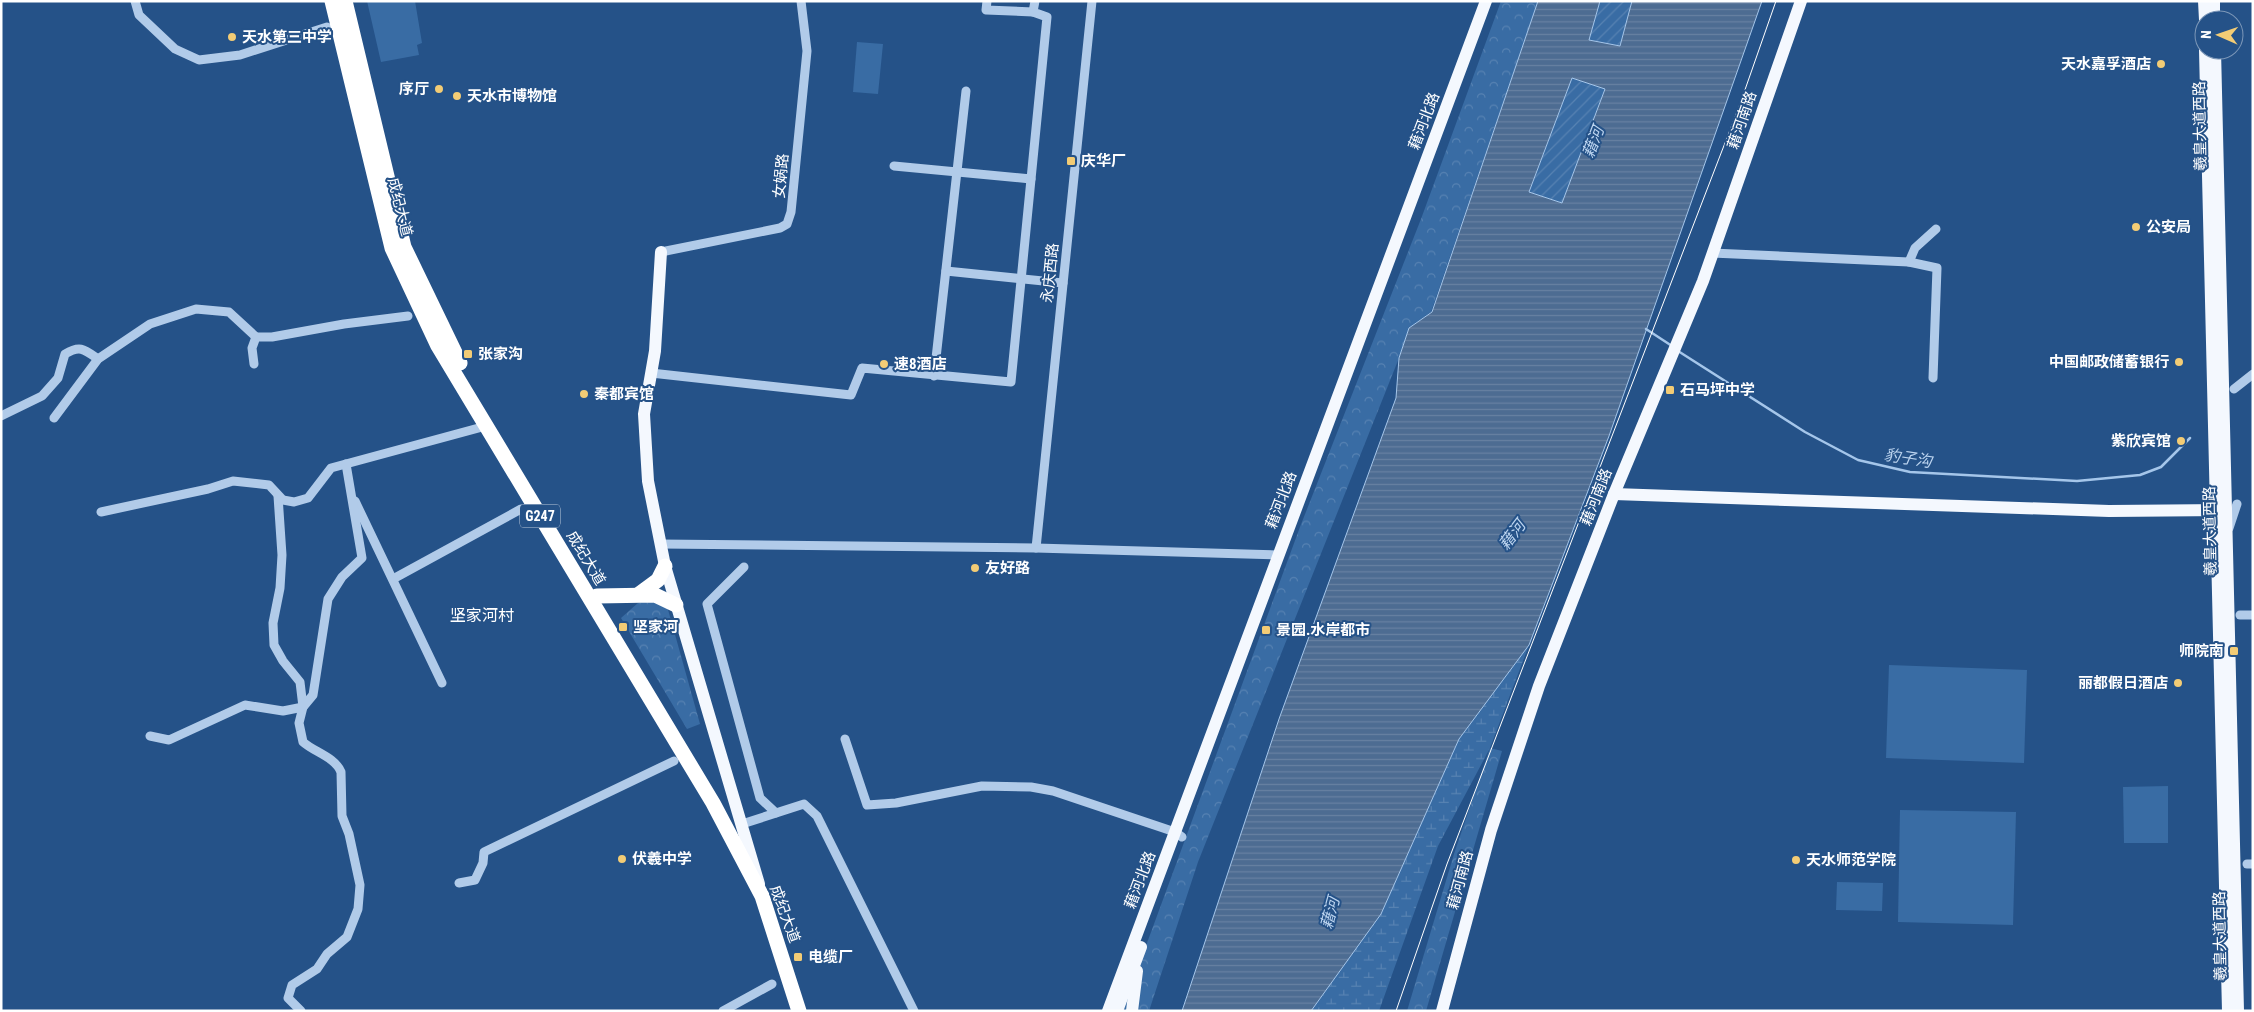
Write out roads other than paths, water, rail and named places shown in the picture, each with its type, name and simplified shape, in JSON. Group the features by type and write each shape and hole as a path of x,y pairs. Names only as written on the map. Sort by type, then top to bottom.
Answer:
{"highway":[{"name":"成纪大道","path":"332,1 392,248 438,346 713,803 762,896 799,1011"},
{"name":"成纪大道","path":"345,1 404,247 452,350 597,596 719,793 756,868 805,1011"},
{"path":"639,594 658,580 665,566"},
{"path":"597,596 655,595 676,605"}],"main road":[{"name":"藉河北路","path":"1108,1011 1136,949 1278,555 1486,1"},
{"name":"藉河北路","path":"1178,835 1495,1"},
{"name":"藉河南路","path":"1442,1011 1497,812 1539,686 1614,494 1712,253 1801,1"},
{"name":"羲皇大道西路","path":"2206,60 2226,508 2238,1011"},
{"name":"羲皇大道西路","path":"2215,60 2226,508 2228,1011"},
{"path":"661,252 651,374 644,425 648,481 665,566 756,868 762,896"},
{"path":"1614,494 2109,511 2226,508"},
{"path":"1132,1011 1136,949"},
{"name":"藉河北路","path":"1117,1011 1125,991 1136,949"},
{"path":"1122,1011 1125,991"}],"street":[{"path":"135,1 139,15 175,50 199,60 240,55 327,27"},
{"name":"女娲路","path":"661,252 780,228 787,224 792,212 807,52 802,1"},
{"path":"651,374 851,395 862,368 1011,382 1047,18 1033,12 986,10 987,1"},
{"path":"1033,12 1035,1"},
{"name":"永庆西路","path":"1036,548 1092,1"},
{"path":"934,376 966,91"},
{"path":"894,166 1031,180"},
{"path":"1909,262 1915,248 1936,229"},
{"path":"1712,253 1909,262 1937,268 1933,378"},
{"path":"946,271 1063,283"},
{"path":"54,418 98,359 150,324 196,309 229,312 256,337 272,337 344,324 408,316"},
{"path":"254,364 252,348 256,337"},
{"path":"1,416 42,396 58,378 65,354 75,348 85,350 98,359"},
{"path":"2234,389 2253,374"},
{"path":"101,512 208,489 233,481 269,485 283,500 294,502 308,498 331,468 486,426"},
{"path":"150,736 169,740 245,705 283,711 303,707 313,695 328,599 342,577 362,558 346,464"},
{"path":"351,491 442,684"},
{"path":"278,496 282,555 280,588 273,623 274,645 283,661 300,682 303,707 299,723 303,742 324,755 341,772 342,816 349,834 360,885 360,900 346,938 328,954 317,969 300,979 290,989 288,998 301,1011"},
{"path":"393,579 521,509"},
{"path":"660,544 1036,548 1278,555"},
{"path":"744,567 708,604 760,798 776,813"},
{"path":"2240,615 2253,615"},
{"path":"845,739 867,805 896,803 982,786 1031,787 1053,791 1178,835"},
{"path":"459,883 475,880 484,852 674,761"},
{"path":"742,824 804,804 817,816 914,1011"},
{"path":"723,1011 772,984"}],"water":[{"name":"藉河","path":"1538,1 1600,1 1589,40 1620,46 1632,1 1762,1 1609,436 1529,645 1459,739 1381,914 1311,1011 1182,1011 1279,719 1396,398 1399,358 1409,328 1432,312","holes":["1572,78 1605,89 1562,203 1529,192"]}],"waterway":[{"name":"豹子沟","path":"1646,329 1672,346"},
{"name":"豹子沟","path":"1678,351 1805,432 1858,460 1910,472 2077,481 2140,475 2161,467 2190,438"}],"tram line":[{"path":"1396,1011 1447,864 1740,104 1776,1"}],"place":[{"name":"天水第三中学","path":"232,37"},
{"name":"天水嘉孚酒店","path":"2161,64"},
{"name":"序厅","path":"439,89"},
{"name":"天水市博物馆","path":"457,96"},
{"name":"庆华厂","path":"1071,161"},
{"name":"公安局","path":"2136,227"},
{"name":"张家沟","path":"468,354"},
{"name":"中国邮政储蓄银行","path":"2179,362"},
{"name":"速8酒店","path":"884,364"},
{"name":"石马坪中学","path":"1670,390"},
{"name":"秦都宾馆","path":"584,394"},
{"name":"紫欣宾馆","path":"2181,441"},
{"name":"友好路","path":"975,568"},
{"name":"坚家河","path":"623,627"},
{"name":"景园.水岸都市","path":"1266,630"},
{"name":"师院南","path":"2234,651"},
{"name":"丽都假日酒店","path":"2178,683"},
{"name":"伏羲中学","path":"622,859"},
{"name":"天水师范学院","path":"1796,860"},
{"name":"电缆厂","path":"798,957"}],"district":[{"name":"坚家河村","path":"482,615"}]}
